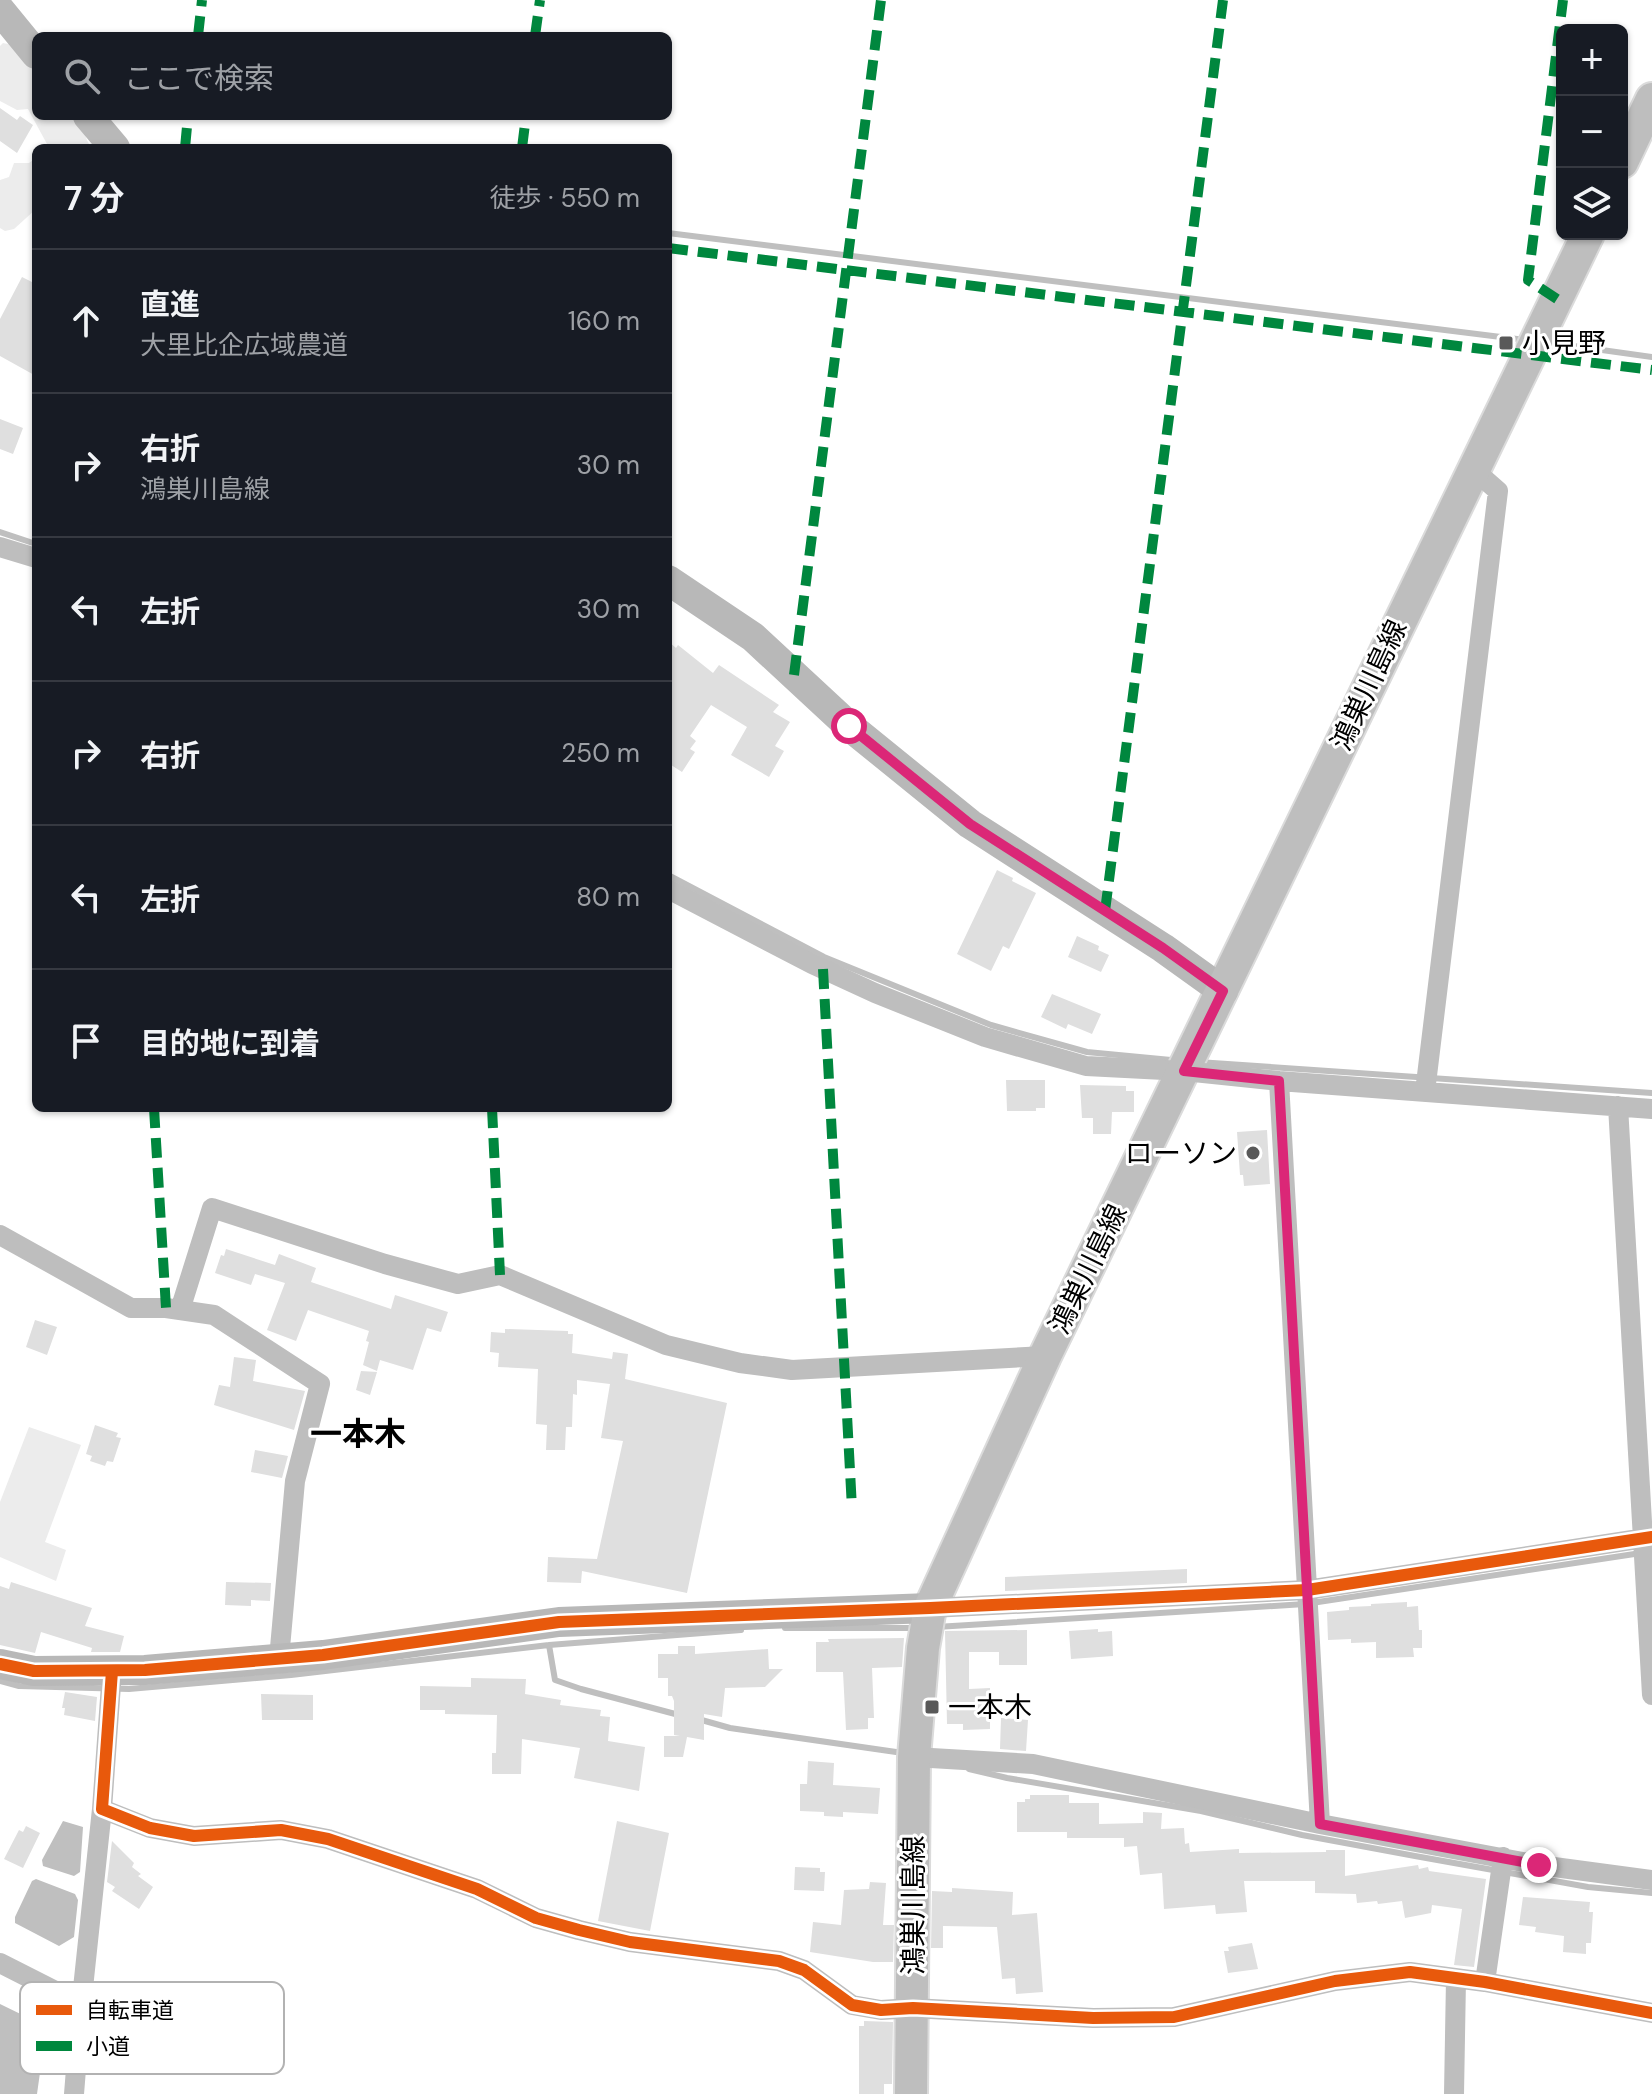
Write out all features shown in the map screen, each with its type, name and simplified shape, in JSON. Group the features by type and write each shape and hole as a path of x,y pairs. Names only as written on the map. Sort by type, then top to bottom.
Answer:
{"main road":[{"path":"1628,149 1652,99"},
{"name":"鴻巣川島線","path":"911,2094 914,1757 923,1648 930,1608 1045,1356 1585,240"}],"street":[{"path":"0,10 32,49"},
{"path":"91,120 112,144"},
{"path":"1425,1092 1498,491 1473,469"},
{"path":"0,547 32,557"},
{"path":"672,583 753,637 849,726 970,824 1163,948 1223,991"},
{"path":"672,891 875,993 985,1037 1086,1066 1184,1071 1652,1109"},
{"path":"1279,1081 1320,1824"},
{"path":"1618,1106 1648,1538 1652,1695"},
{"path":"180,1310 212,1208 385,1264 458,1284 500,1275 666,1345 740,1363 792,1370 1045,1356"},
{"path":"0,1235 131,1308 214,1315 320,1384 295,1481 279,1659"},
{"path":"0,1664 34,1671 112,1671 279,1659 559,1622 1307,1590 1648,1538"},
{"path":"84,1982 102,1809 112,1671"},
{"path":"914,1757 1033,1764 1320,1824 1539,1865 1652,1880"},
{"path":"102,1809 150,1828 194,1836 281,1830 328,1839 477,1889 536,1918 630,1942 779,1961 804,1970 852,2005 881,2010 913,2008 1093,2018 1174,2017 1335,1981 1410,1972 1485,1982 1652,2013"},
{"path":"1485,1982 1503,1857"},
{"path":"0,1963 38,1982"},
{"path":"1454,2094 1456,1979"},
{"path":"74,2094 76,2074"}],"shaded area":[{"path":"3,43 16,45 28,53 32,61 32,116 28,109 17,110 0,101 0,46"},
{"path":"34,120 78,120 90,144 47,144"},
{"path":"32,161 32,213 14,229 5,231 0,228 0,180 9,177 14,163"},
{"path":"29,1427 81,1445 45,1542 66,1550 56,1581 0,1557 0,1502"},
{"path":"63,1821 83,1827 80,1872 74,1876 43,1866 42,1860"},
{"path":"36,1879 75,1894 78,1900 74,1937 59,1946 15,1923 32,1881"},
{"path":"0,2004 20,2014 20,2074 40,2074 37,2094 0,2094"}],"building":[{"path":"0,108 17,120 20,116 33,125 17,153 0,141"},
{"path":"22,277 32,282 32,374 0,356 0,319"},
{"path":"0,419 23,428 13,454 0,449"},
{"path":"672,644 676,648 678,645 713,673 719,665 779,705 773,712 790,722 775,746 784,751 769,777 731,755 747,727 711,705 690,736 696,741 690,749 695,752 682,772 672,766"},
{"path":"997,870 1036,893 1009,949 1003,946 991,971 957,954"},
{"path":"1077,936 1099,946 1098,950 1109,955 1101,972 1068,957"},
{"path":"1052,994 1101,1014 1092,1034 1068,1024 1066,1029 1041,1017"},
{"path":"1006,1080 1045,1080 1045,1108 1007,1111"},
{"path":"1080,1085 1126,1086 1126,1091 1134,1091 1134,1112 1112,1112 1111,1134 1093,1134 1093,1118 1082,1118"},
{"name":"ローソン","path":"1267,1130 1270,1184 1244,1186 1243,1175 1240,1175 1237,1132"},
{"path":"226,1249 275,1265 279,1254 316,1268 311,1282 391,1309 395,1295 448,1312 441,1332 427,1328 413,1370 380,1360 377,1371 363,1365 369,1331 308,1310 296,1341 267,1330 285,1283 255,1274 251,1285 215,1273"},
{"path":"35,1320 57,1327 47,1355 26,1347"},
{"path":"505,1329 568,1331 568,1334 573,1334 572,1353 612,1359 613,1352 628,1354 625,1379 727,1403 687,1593 582,1571 581,1583 547,1582 548,1557 597,1559 623,1441 601,1438 610,1384 577,1380 577,1395 573,1394 572,1427 566,1427 565,1450 546,1450 547,1425 536,1424 538,1369 498,1367 499,1353 490,1352 491,1332 505,1333"},
{"path":"234,1357 256,1360 253,1381 305,1391 294,1430 214,1405 219,1385 230,1387"},
{"path":"361,1371 377,1372 370,1395 356,1390"},
{"path":"95,1425 118,1433 116,1437 121,1438 113,1462 107,1461 105,1466 90,1461 92,1456 86,1454"},
{"path":"255,1450 288,1456 282,1478 251,1472"},
{"path":"1187,1569 1187,1583 1005,1591 1005,1577"},
{"path":"11,1582 92,1608 85,1626 124,1636 120,1652 91,1652 92,1648 41,1632 35,1653 0,1645 0,1586 9,1589"},
{"path":"226,1582 271,1583 270,1601 251,1600 251,1606 225,1605"},
{"path":"1407,1602 1407,1607 1418,1606 1419,1630 1422,1630 1422,1648 1413,1648 1414,1657 1376,1658 1376,1642 1328,1640 1327,1612 1371,1604"},
{"path":"1098,1629 1098,1632 1112,1631 1113,1656 1071,1659 1069,1631"},
{"path":"1027,1630 1027,1665 999,1665 999,1652 969,1652 969,1689 990,1688 990,1729 963,1730 963,1724 947,1724 945,1631"},
{"path":"904,1638 902,1667 872,1668 874,1718 868,1718 868,1729 846,1730 843,1672 816,1672 816,1642 829,1642 828,1639"},
{"path":"678,1646 695,1646 695,1654 768,1649 769,1669 783,1669 765,1687 725,1688 722,1717 704,1714 704,1740 687,1737 683,1757 664,1757 664,1736 680,1736 674,1735 674,1701 672,1696 668,1696 668,1678 658,1678 658,1654 678,1654"},
{"path":"471,1678 526,1679 525,1694 561,1700 560,1705 601,1710 600,1716 610,1717 608,1741 645,1747 639,1791 574,1778 580,1748 522,1739 521,1774 492,1774 497,1715 420,1710 420,1686 471,1687"},
{"path":"65,1692 97,1697 95,1721 64,1715"},
{"path":"261,1694 313,1695 313,1720 262,1720"},
{"path":"1001,1718 1028,1720 1026,1751 1000,1749"},
{"path":"808,1761 834,1763 833,1785 880,1788 878,1814 843,1812 843,1817 800,1811 800,1784 807,1784"},
{"path":"1030,1795 1069,1795 1069,1803 1099,1803 1099,1824 1143,1823 1143,1812 1162,1813 1161,1829 1184,1828 1185,1844 1189,1843 1190,1852 1345,1850 1345,1876 1418,1865 1419,1869 1428,1867 1429,1871 1486,1879 1474,1967 1454,1965 1462,1909 1432,1905 1431,1913 1405,1918 1402,1901 1357,1903 1356,1894 1315,1893 1315,1881 1244,1881 1247,1912 1216,1914 1215,1905 1164,1909 1162,1873 1140,1875 1137,1846 1124,1847 1124,1838 1067,1838 1067,1832 1017,1832 1017,1802 1025,1802"},
{"path":"617,1821 669,1833 650,1931 598,1921"},
{"path":"26,1826 40,1833 23,1868 4,1859 19,1830 23,1832"},
{"path":"112,1841 134,1863 132,1867 141,1874 138,1876 153,1887 139,1909 112,1891 115,1887 107,1882"},
{"path":"795,1867 820,1868 820,1872 825,1872 824,1891 794,1890"},
{"path":"870,1882 886,1883 883,1925 894,1925 893,1962 810,1952 813,1922 841,1925 844,1890 869,1889"},
{"path":"952,1888 1013,1892 1012,1915 1037,1913 1043,1992 1016,1994 1015,1978 1002,1979 997,1927 943,1926 943,1948 931,1948 932,1891 952,1892"},
{"path":"1523,1897 1590,1902 1589,1912 1593,1912 1591,1943 1586,1943 1586,1954 1563,1952 1564,1936 1535,1932 1536,1927 1519,1925"},
{"path":"1252,1943 1258,1969 1228,1973 1224,1951 1229,1951 1228,1947"},
{"path":"864,2021 893,2022 892,2084 884,2084 884,2094 859,2094 859,2026 864,2026"}],"waterway":[{"path":"672,233 1525,340"},
{"path":"1545,342 1652,357"},
{"path":"0,532 32,543"},
{"path":"672,877 824,957 991,1025 1087,1052 1171,1060"},
{"path":"1198,1062 1652,1093"},
{"path":"936,1627 1305,1604 1641,1553"},
{"path":"785,1628 917,1628"},
{"path":"0,1681 19,1686 129,1689 291,1675 549,1645 741,1630"},
{"path":"549,1645 555,1680 679,1715"},
{"path":"698,1719 730,1728 903,1753"},
{"path":"969,1769 1201,1811 1302,1835 1415,1856 1588,1887 1652,1893"}],"marked path":[{"path":"198,32 202,0"},
{"path":"536,32 540,0"},
{"path":"794,675 881,0"},
{"path":"1105,911 1223,0"},
{"path":"1557,299 1528,280 1563,0"},
{"path":"185,144 188,120"},
{"path":"522,144 526,120"},
{"path":"672,248 1652,370"},
{"path":"823,969 852,1508"},
{"path":"154,1112 166,1308"},
{"path":"492,1112 500,1275"}],"cycle path":[{"path":"0,1664 34,1671 145,1670 323,1655 559,1622 1307,1590 1652,1537"},
{"path":"112,1671 102,1809 150,1828 194,1836 281,1830 328,1839 477,1889 536,1918 579,1930 630,1942 779,1961 804,1970 852,2005 881,2010 913,2008 1093,2018 1174,2017 1335,1981 1410,1972 1485,1982 1652,2013"}],"place":[{"name":"小見野","path":"1506,343"},
{"name":"ローソン","path":"1253,1153"},
{"name":"一本木","path":"932,1707"}],"district":[{"name":"一本木","path":"358,1434"}],"route":[{"path":"849,726 970,824 1163,948 1223,991 1184,1071 1279,1081 1320,1824 1539,1865"}]}
